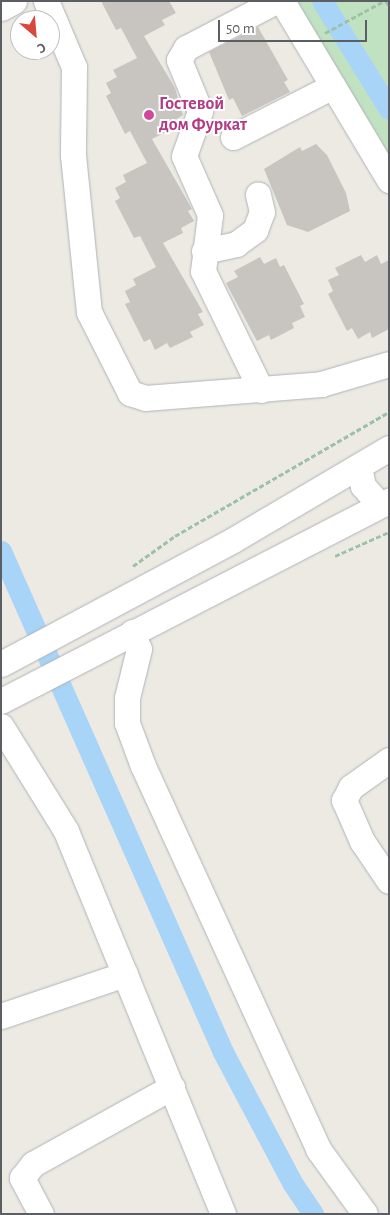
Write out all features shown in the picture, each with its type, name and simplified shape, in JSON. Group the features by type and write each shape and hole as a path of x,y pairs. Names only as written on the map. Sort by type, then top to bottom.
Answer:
{"street":[{"path":"1,8 14,1"},
{"path":"46,1 74,67 73,155 88,306 124,384 136,397 145,398 261,390 321,384 389,364"},
{"path":"261,390 205,281 204,251 210,215 184,156 200,111 179,60 186,48 276,1"},
{"path":"282,1 389,180"},
{"path":"233,137 333,86"},
{"path":"204,251 236,244 255,230 262,212 258,194"},
{"path":"2,663 99,611 389,448"},
{"path":"10,697 124,636 384,503 363,486 359,466"},
{"path":"124,636 139,649 127,698 127,723 143,766 318,1149 365,1214"},
{"path":"1,726 66,831 223,1214"},
{"path":"389,760 351,787 344,800 362,841 389,881"},
{"path":"1,1016 125,974"},
{"path":"40,1214 22,1178 33,1164 172,1087"}],"path":[{"path":"307,42 385,1 389,6"},
{"path":"125,571 175,536 389,412"}],"green space":[{"path":"295,1 389,1 389,155 369,121"}],"building":[{"path":"101,1 169,1 176,13 162,20 165,25 144,36 175,88 183,115 171,123 174,128 152,139 192,209 188,211 194,221 181,228 183,233 163,243 203,312 198,314 204,325 190,332 193,337 170,348 167,343 155,350 150,339 144,342 125,304 130,302 125,291 136,285 133,279 156,267 140,236 134,238 115,201 120,198 115,188 126,182 123,175 147,163 130,131 125,134 106,96 111,93 106,83 117,77 113,70 137,58 121,28 116,30"},
{"path":"258,27 288,80 284,82 290,92 242,116 233,98 229,100 209,52"},
{"path":"316,144 327,155 346,193 350,211 308,232 287,225 264,169 300,147 302,151"},
{"path":"361,255 365,262 377,255 381,264 389,260 389,329 372,338 370,332 358,339 352,328 347,331 328,294 333,291 328,280 339,275 335,268"},
{"path":"260,257 264,264 276,258 280,267 284,265 304,304 300,306 305,317 292,323 294,328 271,340 269,335 257,341 226,283 238,277 234,271"}],"waterway":[{"path":"322,1 389,109"},
{"path":"1,551 223,1052 293,1184 313,1214"}],"place":[{"name":"Гостевой дом Фуркат","path":"149,115"}]}
